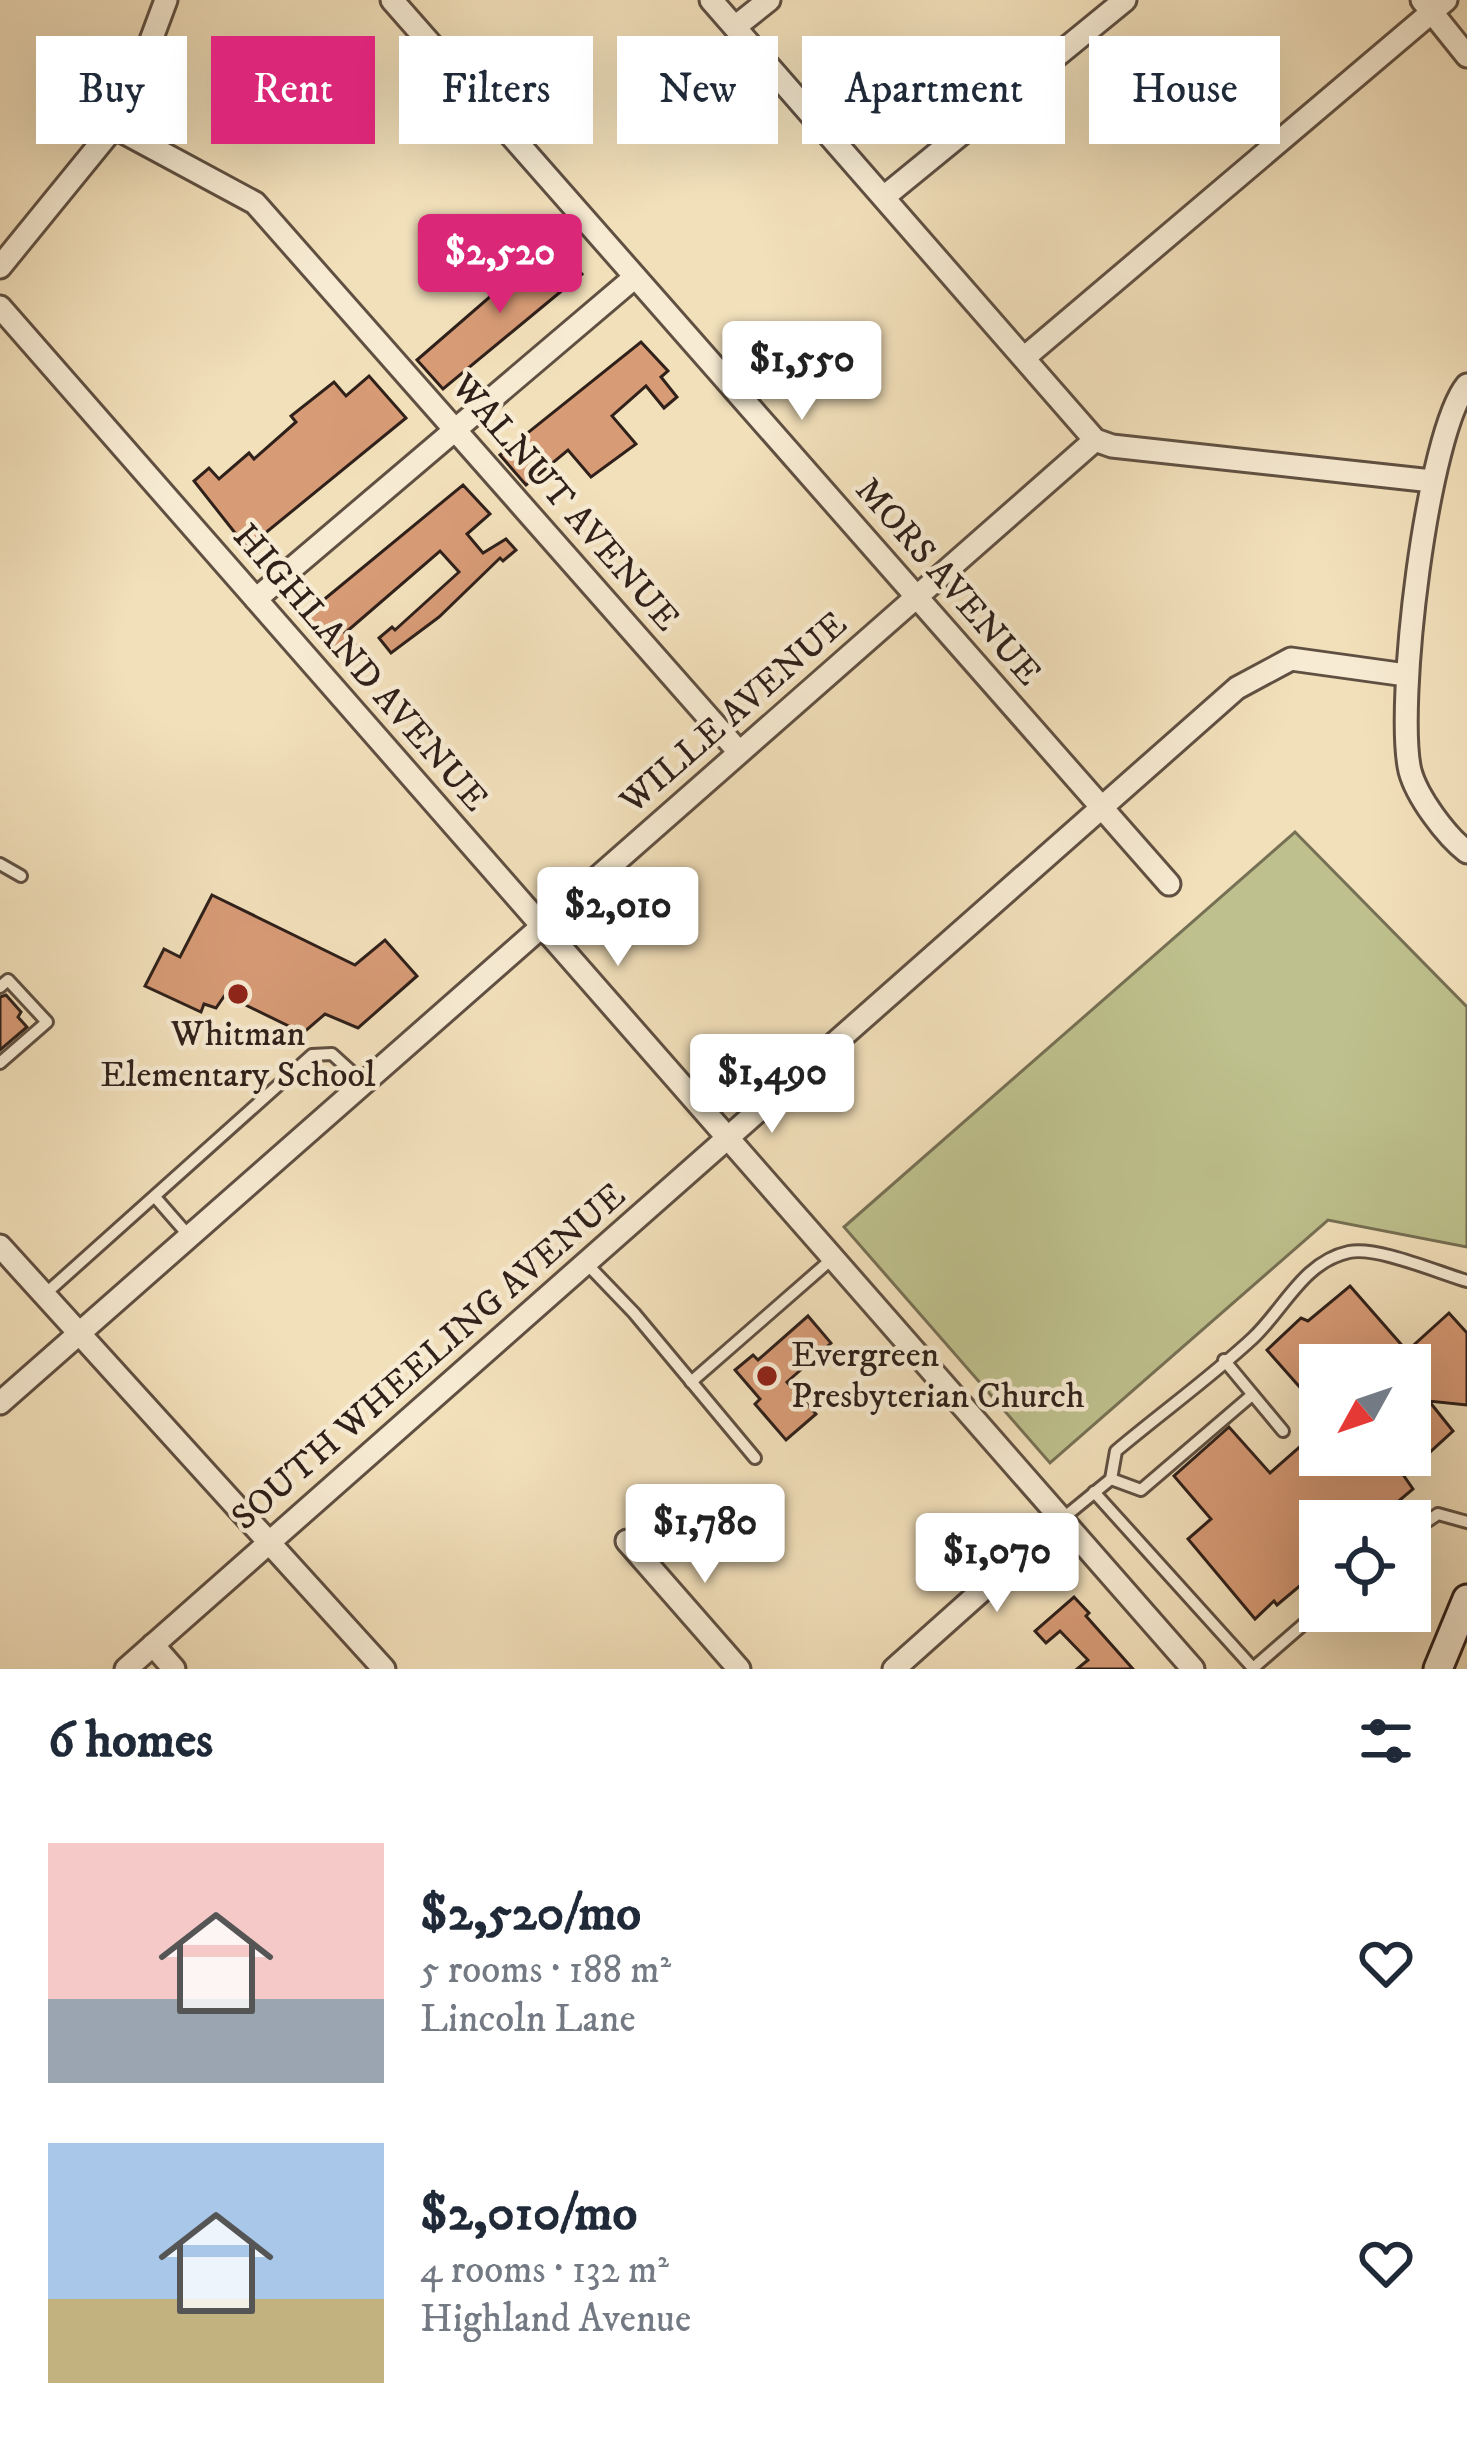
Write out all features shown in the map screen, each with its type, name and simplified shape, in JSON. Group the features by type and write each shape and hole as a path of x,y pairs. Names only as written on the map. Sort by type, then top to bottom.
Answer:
{"main road":[{"path":"1438,1669 1467,1599"}],"street":[{"path":"152,36 166,0"},
{"name":"MORS AVENUE","path":"392,0 1168,884"},
{"path":"711,0 1095,440 1112,446 1432,481"},
{"path":"735,27 770,0"},
{"path":"884,197 1125,0"},
{"path":"1024,358 1434,4 1467,56"},
{"name":"WALNUT AVENUE","path":"0,267 114,127 255,203 739,752"},
{"path":"256,599 635,277"},
{"name":"HIGHLAND AVENUE","path":"0,307 1193,1669"},
{"path":"1467,385 1454,400 1432,481 1406,675 1410,772 1447,837 1467,852"},
{"name":"WILLE AVENUE","path":"0,1402 1095,440"},
{"name":"SOUTH WHEELING AVENUE","path":"126,1669 1237,688 1291,659 1406,675"},
{"path":"0,1246 384,1669"},
{"path":"897,1668 1062,1519"},
{"path":"628,1541 739,1669"},
{"path":"153,1645 174,1669"}],"lane":[{"path":"0,864 20,876"},
{"path":"0,1064 47,1022 4,983"},
{"path":"44,1294 312,1055 322,1052 342,1060 364,1083"},
{"path":"155,1197 190,1236"},
{"path":"1062,1519 1111,1479 1116,1451 1256,1336 1298,1282 1350,1252 1373,1253 1467,1281"},
{"path":"691,1382 833,1258"},
{"path":"586,1263 755,1458"},
{"path":"1224,1360 1283,1430"},
{"path":"1111,1479 1141,1490 1252,1395"},
{"path":"1094,1492 1252,1668 1299,1628"},
{"path":"1431,1519 1438,1514 1467,1522"}],"green space":[{"path":"1295,832 1467,1007 1467,1247 1328,1220 1050,1463 844,1227"}],"building":[{"path":"548,244 555,245 582,274 443,389 417,360 500,288 503,291"},
{"path":"641,342 668,371 661,377 677,397 664,408 646,386 612,416 636,444 591,477 568,450 526,485 500,455"},
{"path":"369,376 406,418 247,548 194,481 209,468 219,479 249,453 254,459 296,422 291,416 334,382 346,396"},
{"path":"463,485 490,514 467,534 483,553 506,539 516,550 503,561 500,558 439,617 391,653 379,638 392,627 395,630 459,572 440,551 345,633 362,652 349,663 304,616"},
{"path":"212,895 355,965 385,940 417,976 358,1028 325,1014 303,1033 225,995 216,1008 204,1004 201,1012 145,986 164,949 180,957"},
{"path":"6,995 27,1027 0,1050 0,997"},
{"path":"1350,1286 1401,1344 1299,1344 1299,1386 1267,1350 1301,1318 1308,1321"},
{"path":"1449,1313 1467,1333 1467,1405 1431,1401 1431,1344 1415,1344"},
{"name":"Evergreen Presbyterian Church","path":"808,1316 831,1343 787,1382 816,1414 786,1440 755,1404 760,1399 735,1370 753,1355 758,1360"},
{"path":"1431,1404 1453,1431 1431,1451"},
{"path":"1229,1427 1270,1473 1299,1447 1299,1476 1404,1476 1413,1489 1400,1500 1299,1500 1299,1587 1255,1619 1188,1539 1211,1519 1174,1476"},
{"path":"1074,1597 1133,1669 1077,1669 1088,1660 1060,1631 1046,1643 1035,1631"}],"place":[{"name":"Whitman Elementary School","path":"238,994"},
{"name":"Evergreen Presbyterian Church","path":"767,1376"}]}
